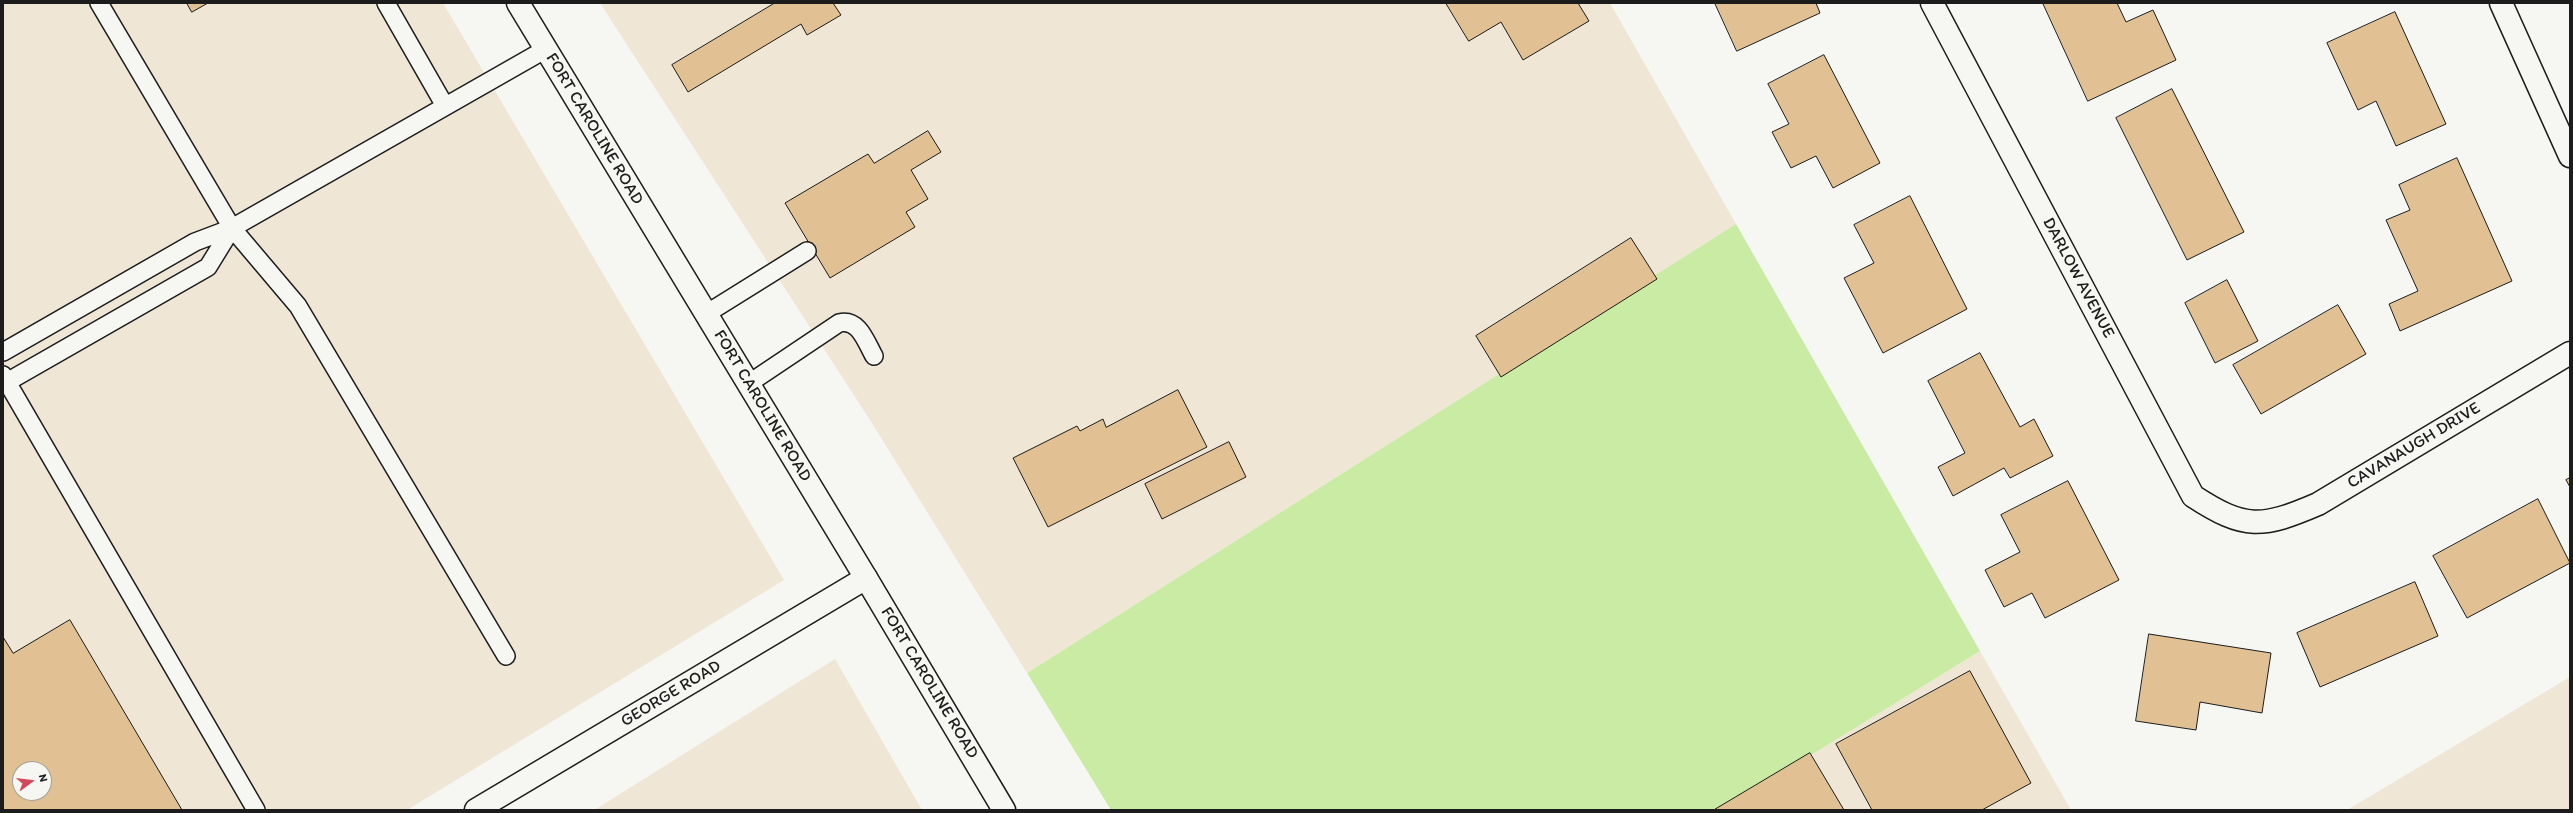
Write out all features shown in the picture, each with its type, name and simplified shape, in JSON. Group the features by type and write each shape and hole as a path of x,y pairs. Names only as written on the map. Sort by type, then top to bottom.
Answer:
{"street":[{"name":"FORT CAROLINE ROAD","path":"518,3 866,578 1004,810"},
{"name":"DARLOW AVENUE","path":"1932,3 2193,496 2218,512 2252,523"},
{"path":"2501,3 2570,156"},
{"name":"CAVANAUGH DRIVE","path":"2252,523 2284,519 2318,504 2570,353"},
{"name":"GEORGE ROAD","path":"476,810 866,578"}],"lane":[{"path":"99,3 232,228 298,306 506,656"},
{"path":"386,3 445,106"},
{"path":"3,352 195,242 232,228 546,49"},
{"path":"232,228 208,267 5,378 256,810"},
{"path":"706,314 807,251"},
{"path":"748,384 839,323 846,321 854,323 874,356"}],"shaded area":[{"path":"3,3 443,3 784,580 407,810 3,810"},
{"path":"600,3 1610,3 1736,224 1027,673 870,420"},
{"path":"1980,651 2071,810 1722,810"},
{"path":"835,659 922,810 594,810 596,809"},
{"path":"2570,677 2570,810 2347,810"}],"green space":[{"path":"1736,224 1980,651 1722,810 1111,810 1027,673"}],"building":[{"path":"187,3 208,3 192,12"},
{"path":"775,3 833,3 841,15 807,35 801,24 688,92 672,65"},
{"path":"1446,3 1578,3 1589,21 1523,60 1501,22 1469,41"},
{"path":"1715,3 1816,3 1820,13 1737,51"},
{"path":"2043,3 2117,3 2126,22 2153,10 2176,60 2088,101"},
{"path":"2395,12 2446,124 2396,146 2376,101 2358,110 2327,43"},
{"path":"1824,55 1880,163 1833,188 1816,156 1791,168 1772,132 1789,124 1768,84"},
{"path":"2172,89 2244,232 2187,260 2116,118"},
{"path":"928,131 941,152 911,170 928,199 906,212 915,227 830,278 785,203 868,154 874,163"},
{"path":"2457,158 2512,281 2400,331 2389,304 2418,291 2386,220 2410,210 2399,185"},
{"path":"1910,196 1967,309 1883,353 1844,278 1874,263 1854,225"},
{"path":"1631,238 1657,279 1501,377 1476,336"},
{"path":"2227,280 2258,341 2215,363 2185,303"},
{"path":"2338,305 2366,354 2261,414 2233,365"},
{"path":"1980,353 2020,427 2034,419 2053,456 2010,478 2004,468 1953,496 1938,467 1965,453 1928,381"},
{"path":"1178,390 1207,447 1048,527 1013,458 1077,426 1080,431 1103,419 1106,427"},
{"path":"1229,442 1246,477 1162,519 1145,484"},
{"path":"2570,478 2570,487 2566,480"},
{"path":"2068,481 2119,580 2045,618 2032,593 2004,607 1985,570 2020,552 2001,515"},
{"path":"2538,499 2570,563 2467,618 2433,556"},
{"path":"2415,582 2438,636 2320,687 2297,633"},
{"path":"70,620 182,810 3,810 3,637 13,653"},
{"path":"2149,634 2271,653 2262,713 2200,702 2196,730 2136,721"},
{"path":"1970,671 2031,783 1982,810 1872,810 1836,744"},
{"path":"1810,753 1844,810 1714,810"}]}
